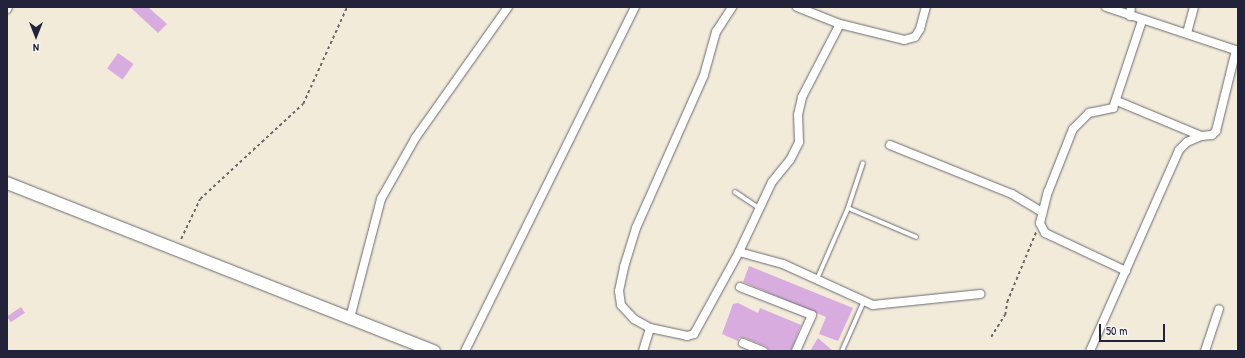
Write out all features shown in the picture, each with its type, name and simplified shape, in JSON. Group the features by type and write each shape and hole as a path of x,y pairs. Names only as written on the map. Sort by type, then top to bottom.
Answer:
{"main road":[{"path":"7,183 434,351"}],"street":[{"path":"350,318 381,199 416,137 508,7"},
{"path":"465,351 635,7"},
{"path":"732,7 716,32 704,75 636,228 624,267 619,291 621,305 634,319 650,328 687,336 694,334 738,252 772,182 790,160 799,142 798,115 802,97 840,24"},
{"path":"797,7 840,24 904,40 915,37 920,29 926,7"},
{"path":"1090,351 1179,150 1187,142 1201,136 1212,135 1216,131 1237,51 1187,33 1142,21 1106,7"},
{"path":"1130,16 1131,7"},
{"path":"1187,33 1194,7"},
{"path":"1126,271 1045,233 1040,223 1042,212 1073,129 1084,116 1114,108 1142,21"},
{"path":"1117,101 1201,136"},
{"path":"890,146 1012,194 1042,212"},
{"path":"738,252 783,264 873,305 894,304 908,300 980,294"},
{"path":"740,287 812,315 796,351"},
{"path":"1205,351 1219,309"},
{"path":"643,351 650,328"},
{"path":"743,343 763,351"}],"lane":[{"path":"817,280 848,208 863,163"},
{"path":"735,192 759,208"},
{"path":"848,208 916,237"},
{"path":"842,351 864,301"}],"path":[{"path":"176,250 200,199 302,104 347,7"},
{"path":"991,337 1005,315 1007,302 1040,223"}],"building":[{"path":"130,7 148,7 167,24 158,33"},
{"path":"118,53 134,64 123,79 107,69"},
{"path":"749,266 853,308 838,341 819,334 826,317 743,282"},
{"path":"738,303 758,313 760,308 801,325 791,351 770,351 765,346 745,338 739,338 738,341 722,334 733,304"},
{"path":"21,307 25,313 11,322 7,316"},
{"path":"818,338 833,351 810,351"}]}
